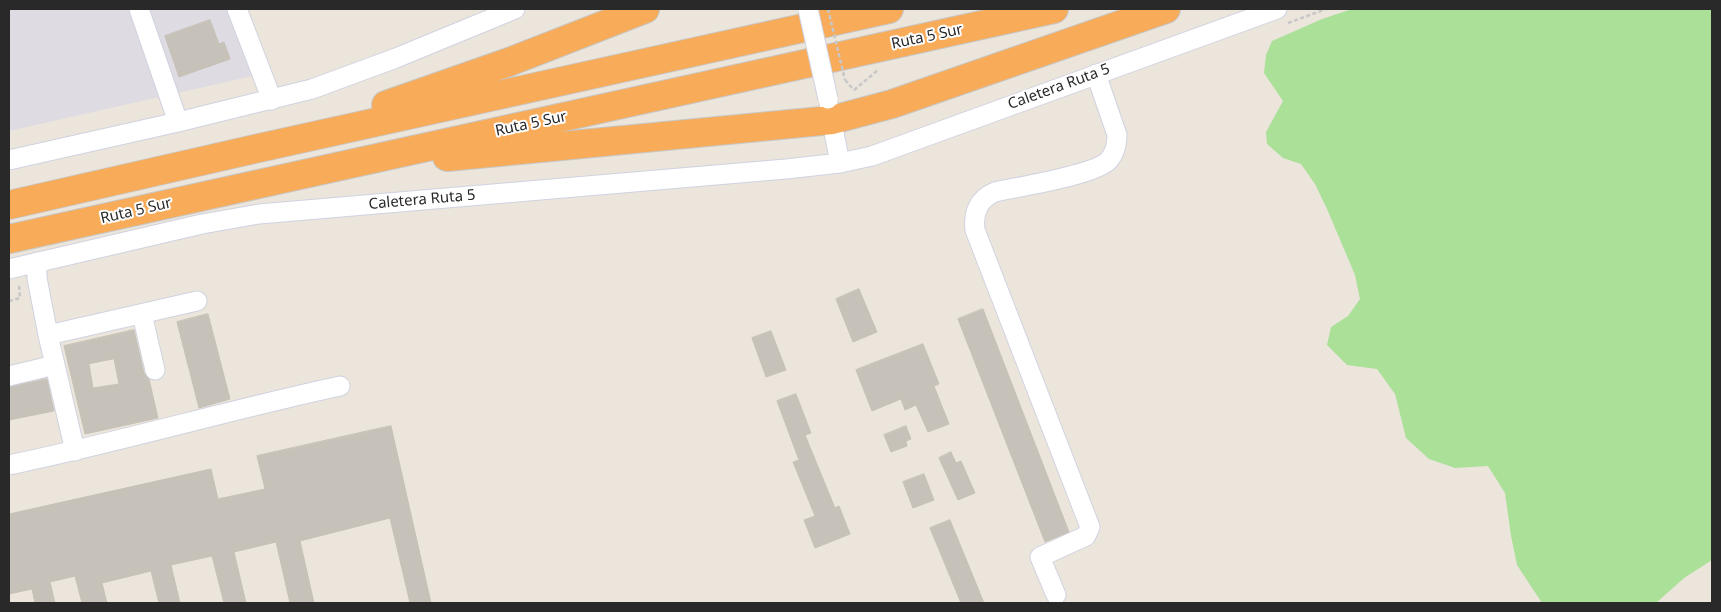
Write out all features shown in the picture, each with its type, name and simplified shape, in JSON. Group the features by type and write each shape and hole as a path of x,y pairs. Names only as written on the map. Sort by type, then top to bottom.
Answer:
{"highway":[{"path":"259,148 509,62 645,9"},
{"path":"9,205 889,9"},
{"name":"Ruta 5 Sur","path":"9,239 1054,9"},
{"path":"329,168 830,109 892,104 1166,9"}],"street":[{"path":"139,9 178,122"},
{"path":"237,9 272,100"},
{"path":"9,160 272,100 312,89 377,65 515,9"},
{"path":"808,9 840,163"},
{"name":"Caletera Ruta 5","path":"9,269 202,224 259,214 840,163 872,156 1277,9"},
{"path":"1056,595 1040,557 1086,536 1090,531 1090,526 974,230 974,222 979,205 985,196 995,192 1092,171 1109,161 1117,144 1117,135 1096,74"},
{"path":"37,262 37,278 48,335 75,451"},
{"path":"48,335 197,301"},
{"path":"142,314 155,370"},
{"path":"9,376 55,365"},
{"path":"9,465 75,451 261,403 340,386"}],"path":[{"path":"828,9 844,80"},
{"path":"854,90 863,83"},
{"path":"9,301 20,298"}],"shaded area":[{"path":"9,9 230,9 257,75 9,131"}],"green space":[{"path":"1352,9 1712,9 1712,560 1684,578 1656,603 1542,603 1517,565 1505,493 1488,466 1455,468 1429,459 1406,438 1395,394 1377,369 1347,365 1327,345 1331,327 1348,316 1360,299 1355,275 1315,184 1301,164 1283,158 1267,144 1266,132 1283,101 1264,73 1266,55 1272,41 1322,19"}],"building":[{"path":"210,20 219,44 224,42 230,59 179,77 165,36"},
{"path":"859,289 877,332 853,342 836,299"},
{"path":"983,309 1069,532 1045,542 958,319"},
{"path":"208,314 230,399 199,408 177,322"},
{"path":"134,330 144,373 149,379 158,418 85,434 64,346","holes":["114,359 119,384 93,388 89,364"]},
{"path":"771,331 786,370 766,377 752,338"},
{"path":"923,344 939,384 934,386 949,424 928,432 916,405 905,410 901,399 872,411 856,370"},
{"path":"47,379 54,411 9,420 9,387"},
{"path":"796,394 811,433 805,435 835,508 839,506 850,534 815,548 804,520 815,516 793,462 799,460 777,401"},
{"path":"391,426 431,603 410,603 390,518 300,541 314,603 290,603 276,542 234,552 246,603 224,603 212,556 171,565 180,603 159,603 151,571 102,583 107,603 82,603 75,576 50,582 55,603 35,603 32,589 9,594 9,514 211,469 218,499 265,489 257,456"},
{"path":"906,426 911,439 906,441 907,446 891,452 884,435"},
{"path":"951,452 956,463 961,461 975,493 958,500 939,458"},
{"path":"924,474 934,500 913,508 903,482"},
{"path":"950,520 984,603 961,603 930,528"}]}
